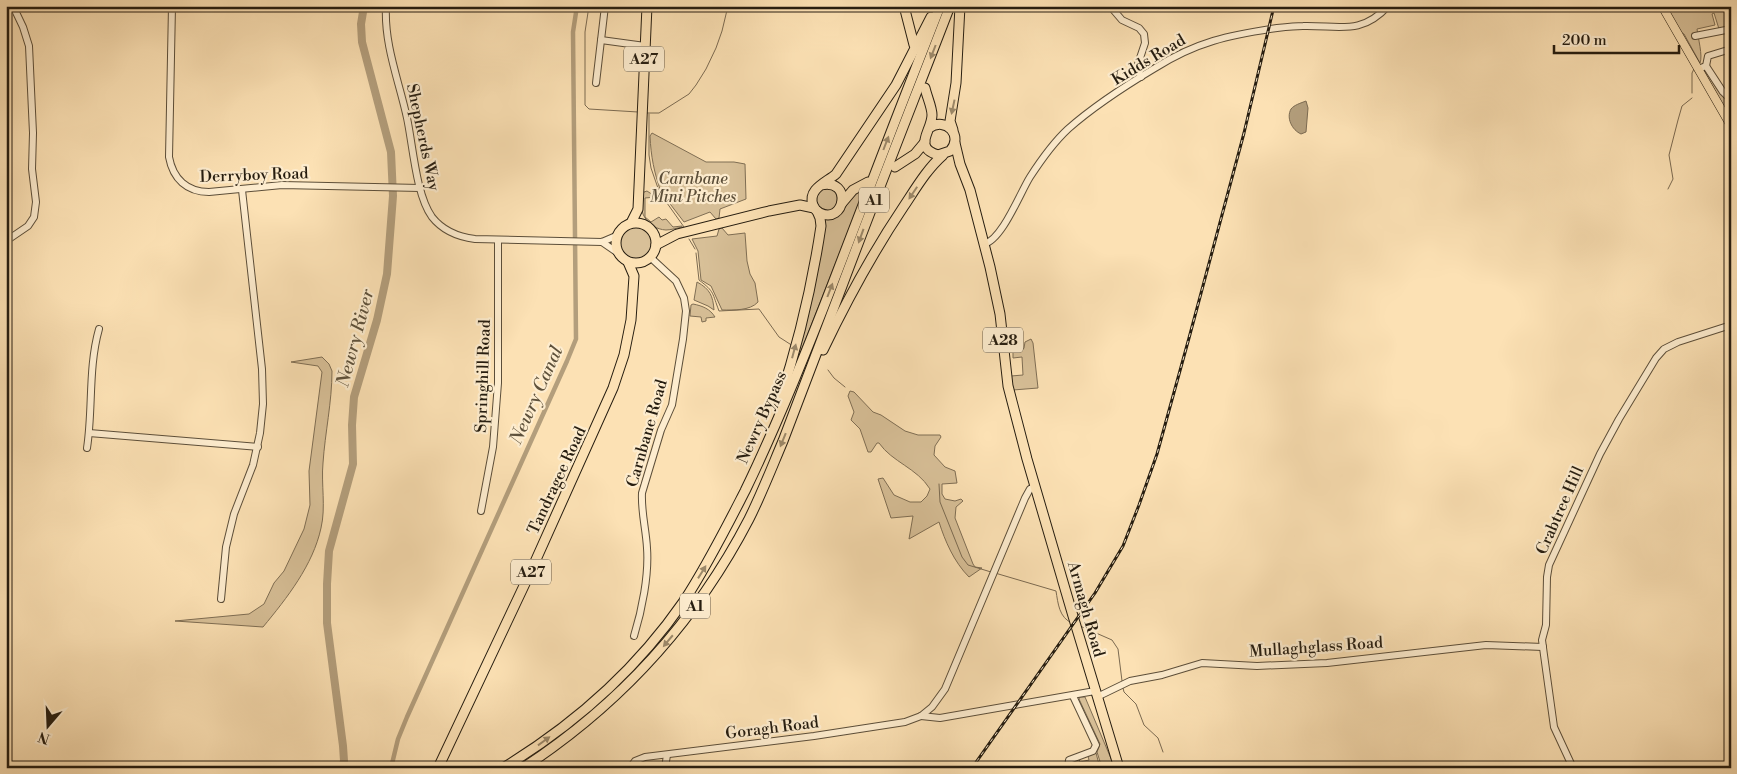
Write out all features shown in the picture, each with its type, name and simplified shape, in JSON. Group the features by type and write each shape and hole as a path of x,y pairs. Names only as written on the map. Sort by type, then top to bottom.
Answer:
{"highway":[{"name":"A27","path":"642,224 638,209 647,6"},
{"path":"904,6 914,45"},
{"path":"631,223 642,224 664,234 677,234 800,205 812,195 817,187 836,174 883,106 908,65 936,6"},
{"name":"Newry Bypass","path":"503,768 536,747 580,714 615,682 652,641 683,602 725,531 758,464 810,341 940,6"},
{"name":"Newry Bypass","path":"523,768 564,740 614,697 653,658 689,615 721,568 750,517 801,395 876,194 950,6"},
{"path":"953,130 950,121 956,83 960,6"},
{"path":"895,167 916,154 925,142 924,137 929,128 932,114 925,88"},
{"path":"932,114 953,130"},
{"path":"929,128 944,124"},
{"name":"A28","path":"953,130 960,164 966,175 984,244"},
{"name":"A28","path":"925,142 926,147 960,164"},
{"path":"801,395 869,260 931,167 941,154 953,148 955,144"},
{"path":"916,154 941,154"},
{"path":"800,205 826,215 832,214 840,208 853,190 868,182"},
{"path":"821,185 826,184 853,190"},
{"path":"836,186 842,194 842,204"},
{"path":"758,464 786,382 809,293 821,226 820,218 812,204 812,195"},
{"name":"A27","path":"616,236 622,228 631,223 638,209"},
{"path":"651,229 656,245"},
{"path":"634,276 648,259 656,245 677,234"},
{"path":"616,236 618,253"},
{"name":"Armagh Road","path":"984,244 1000,310 1008,386 1078,635 1120,768"},
{"name":"A27","path":"618,253 628,262"},
{"path":"628,262 640,263 648,259"},
{"name":"Tandragee Road","path":"438,768 530,573 613,388 629,334 634,276 628,262"}],"main road":[{"path":"1662,6 1702,68 1731,126"}],"street":[{"path":"6,241 28,226 34,217 36,202 32,169 33,133 29,46 23,27 12,6"},
{"name":"Derryboy Road","path":"172,6 169,157 173,172 184,185 199,192 242,190 282,185 420,188"},
{"name":"Shepherds Way","path":"386,6 387,40 406,115 420,188 433,218 448,231 466,238 602,242 616,236"},
{"path":"596,83 605,6"},
{"path":"1110,6 1122,20 1139,28 1144,34 1145,43 1137,67 1141,77"},
{"name":"Kidds Road","path":"984,244 995,239 1029,178 1067,130 1092,110 1141,77 1180,54 1211,40 1288,27 1351,28 1376,18 1388,6"},
{"path":"1695,36 1731,29"},
{"path":"601,40 645,46"},
{"path":"1730,52 1708,56 1702,68 1731,100"},
{"path":"221,599 223,566 229,533 258,447 263,404 263,383 242,190"},
{"name":"Springhill Road","path":"481,511 493,447 498,383 498,240"},
{"path":"602,242 618,253"},
{"name":"Carnbane Road","path":"638,632 647,565 642,493 660,430 672,405 684,339 686,312 684,297 676,281 648,259"},
{"name":"Crabtree Hill","path":"1573,768 1554,727 1542,640 1546,625 1549,566 1600,454 1656,358 1664,350 1678,342 1731,325"},
{"path":"87,448 91,378 99,329"},
{"path":"89,434 258,447"},
{"name":"Goragh Road","path":"630,768 632,763 637,760 905,722 921,716 936,703 946,690 1025,498 1030,489 1035,486"},
{"name":"Mullaghglass Road","path":"1096,694 1123,684 1202,663 1258,666 1327,663 1479,645 1543,647"},
{"name":"Goragh Road","path":"921,716 940,718 1096,694"},
{"path":"1068,768 1069,760 1093,752 1096,745 1074,696"},
{"path":"665,768 667,755"}],"green space":[{"path":"1665,6 1731,6 1731,27 1719,29 1714,13 1712,14 1715,25 1697,29 1701,52 1700,63 1684,34 1680,32"},
{"path":"1703,69 1706,70 1731,103 1731,120"},
{"name":"Carnbane Mini Pitches","path":"652,133 706,162 745,164 746,199 720,209 719,218 716,219 710,212 684,222 664,196 660,195 661,192 651,151 650,136"},
{"path":"823,186 835,190 836,193 837,201 831,211 819,210 814,194"},
{"path":"865,188 787,387 825,219 838,216 850,199"},
{"path":"647,191 656,197 645,198 645,217 651,222 659,217 662,220 666,219 673,227 682,227 666,230 659,229 648,222 644,217 641,205 644,192"},
{"path":"636,227 642,228 647,232 651,237 651,249 647,254 642,258 636,259 630,258 625,254 621,249 620,243 621,237 625,232 630,228"},
{"name":"Carnbane Mini Pitches","path":"722,228 728,235 745,233 747,261 750,274 755,283 758,302 751,307 722,310 711,286 701,280 698,251 692,239 717,236 719,229"},
{"path":"697,282 710,293 714,310 694,300"},
{"path":"691,305 706,308 715,317 706,318 706,321 702,322 701,317 690,316"},
{"path":"1031,339 1038,388 1013,390 1011,376 1023,375 1022,357 1013,358 1013,352 1021,352 1025,342"},
{"path":"322,357 329,364 332,371 323,463 323,512 317,542 305,568 290,593 263,627 175,621 249,614 264,604 274,583 284,571 304,529 310,505 309,471 322,372 318,366 291,362"},
{"path":"850,391 854,392 873,412 881,415 905,431 918,435 940,435 941,437 935,446 934,455 945,467 955,471 957,483 942,484 942,494 945,499 955,501 961,499 963,501 956,507 955,518 973,564 975,567 982,568 969,577 951,551 939,522 909,539 913,516 891,518 878,479 883,478 894,495 910,502 921,502 927,496 930,489 918,476 884,450 879,443 871,452 868,452 860,429 851,420 854,412 848,396"},
{"path":"1080,697 1085,697 1115,768 1102,768 1097,752 1100,744 1079,699"},
{"path":"1096,753 1100,768 1071,768 1072,762 1079,759 1080,762 1089,760 1088,756"}],"shaded area":[{"path":"1306,101 1308,108 1306,132 1301,134 1295,130 1289,116 1294,106"}],"waterway":[{"name":"Newry River","path":"342,768 344,761 343,746 327,623 329,551 353,464 352,425 354,397 377,320 387,274 393,196 391,152 362,42 361,24 364,6"},
{"name":"Newry Canal","path":"391,768 398,739 407,717 576,339 573,32 577,6"},
{"path":"589,6 585,32 585,105 589,109 638,112"},
{"path":"647,113 659,113 689,94 696,85 716,48 728,6"},
{"path":"1692,93 1692,73 1694,69"},
{"path":"1668,189 1673,179 1669,155 1678,120 1682,106 1692,98"},
{"path":"649,114 649,155 651,168 660,194"},
{"path":"662,196 684,227"},
{"path":"689,239 695,249"},
{"path":"696,253 699,280 711,290 719,311 759,309 779,337 793,346"},
{"path":"828,370 845,387"},
{"path":"939,484 940,502 962,557 968,565 991,572"},
{"path":"995,573 1056,591 1062,614 1064,618 1072,623"},
{"path":"1080,626 1112,640 1118,649 1122,681"},
{"path":"1123,688 1124,692 1136,704 1144,725 1158,738 1163,752"}],"railway":[{"path":"972,768 1095,593 1123,546 1157,454 1244,133 1274,6"}]}
